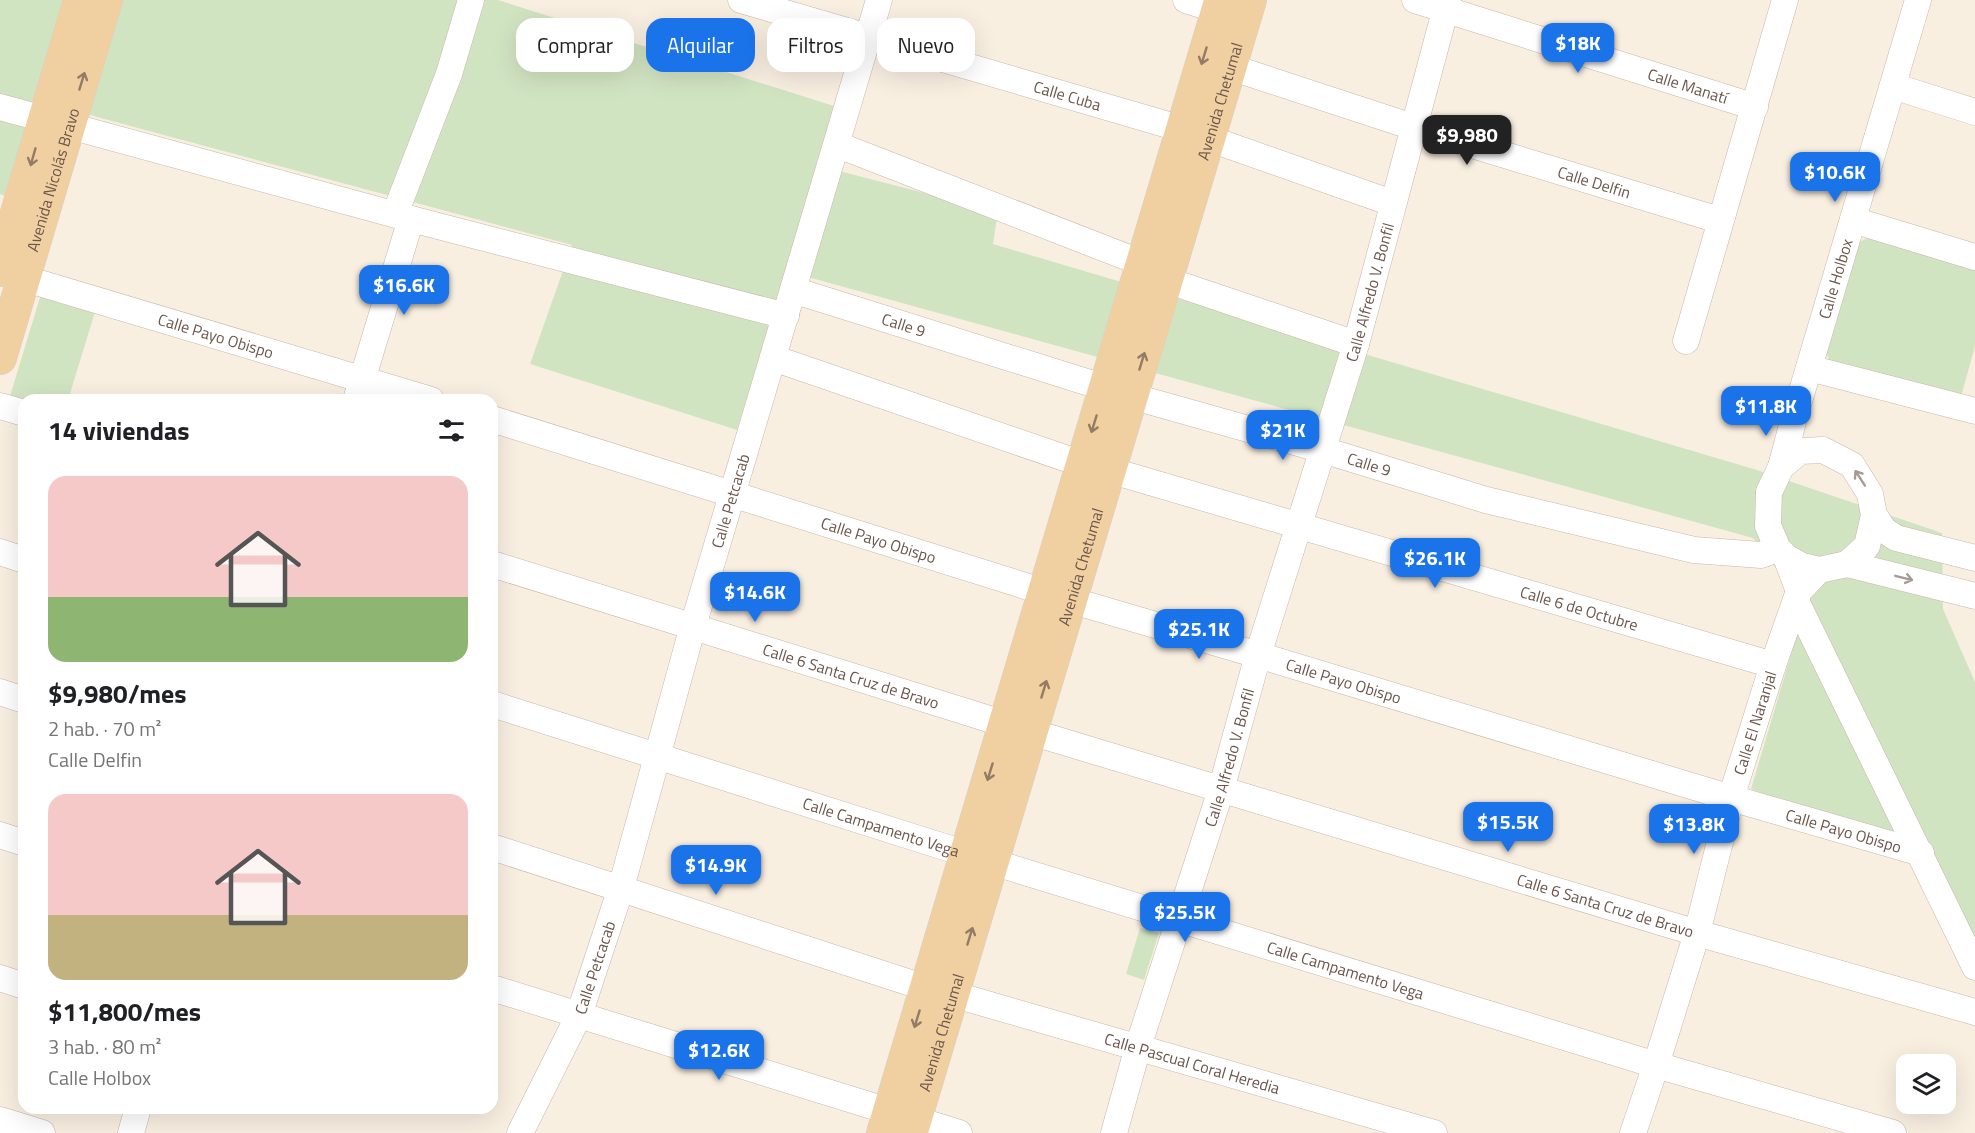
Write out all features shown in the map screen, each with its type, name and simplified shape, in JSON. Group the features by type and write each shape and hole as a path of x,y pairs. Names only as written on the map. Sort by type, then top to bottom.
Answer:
{"main road":[{"name":"Avenida Nicolás Bravo","path":"57,122 80,0"},
{"name":"Avenida Nicolás Bravo","path":"0,358 8,273 57,122 106,0"},
{"name":"Avenida Chetumal","path":"1196,133 1230,67 1250,0"},
{"name":"Avenida Chetumal","path":"899,1124 1196,133 1219,5"}],"street":[{"path":"360,390 403,216 471,0"},
{"name":"Calle Cuba","path":"741,0 1196,133 1392,203"},
{"name":"Calle Petcacab","path":"520,1133 579,1015 621,888 693,626 838,145 879,0"},
{"path":"1186,0 1219,5"},
{"name":"Calle Manatí","path":"1415,0 1447,5 1755,107"},
{"path":"1686,341 1719,220 1755,107 1785,0"},
{"name":"Calle Holbox","path":"1781,467 1918,0"},
{"name":"Calle Alfredo V. Bonfil","path":"1114,1133 1138,1047 1221,789 1258,655 1356,344 1447,5"},
{"name":"Calle Delfin","path":"1230,67 1413,127 1719,220"},
{"path":"1893,86 1975,112"},
{"path":"0,107 786,316"},
{"path":"838,145 1154,272 1356,344"},
{"path":"1853,220 1975,257"},
{"name":"Calle Payo Obispo","path":"8,273 360,390 388,394"},
{"name":"Calle 9","path":"793,290 1118,392 1323,450 1486,500 1694,550 1761,555 1782,553"},
{"name":"Calle 6 de Octubre","path":"773,358 1096,467 1773,666"},
{"path":"1809,368 1975,411"},
{"path":"0,405 18,411"},
{"path":"1794,418 1805,434 1823,450 1852,465 1870,494 1874,515 1884,530 1896,538 1975,558"},
{"name":"Calle Payo Obispo","path":"498,421 1057,596 1921,853"},
{"path":"1823,450 1800,452 1781,467 1769,492 1767,526 1782,553 1798,596 1975,968"},
{"path":"1847,564 1867,546 1874,515"},
{"path":"0,552 18,558"},
{"path":"1782,553 1803,566 1819,570 1847,564 1975,596"},
{"name":"Calle 6 Santa Cruz de Bravo","path":"498,566 1018,728 1696,933 1975,1011"},
{"path":"1798,596 1819,570"},
{"name":"Calle El Naranjal","path":"1633,1133 1696,933 1731,798 1798,596"},
{"path":"0,692 18,698"},
{"name":"Calle Campamento Vega","path":"498,706 979,858 1656,1065 1893,1133"},
{"path":"0,835 18,841"},
{"name":"Calle Pascual Coral Heredia","path":"498,849 939,991 1434,1133"},
{"path":"0,978 18,984"},
{"path":"498,990 579,1015 899,1124 959,1133"},
{"path":"131,1133 136,1114"},
{"path":"0,1120 42,1133"}],"green space":[{"path":"0,0 498,0 555,18 516,18 516,72 634,72 634,43 646,47 646,72 726,72 834,106 816,165 998,212 993,244 1757,470 1942,533 1943,609 1975,682 1975,982 1914,851 1751,789 1805,607 1753,538 786,271 737,430 530,364 572,245 45,103 23,203 0,194"},
{"path":"1870,237 1975,267 1975,346 1961,397 1830,363 1826,352 1859,242"},
{"path":"41,294 95,312 70,394 18,394 18,398 10,396"},
{"path":"1140,928 1159,933 1144,980 1126,974"}]}
